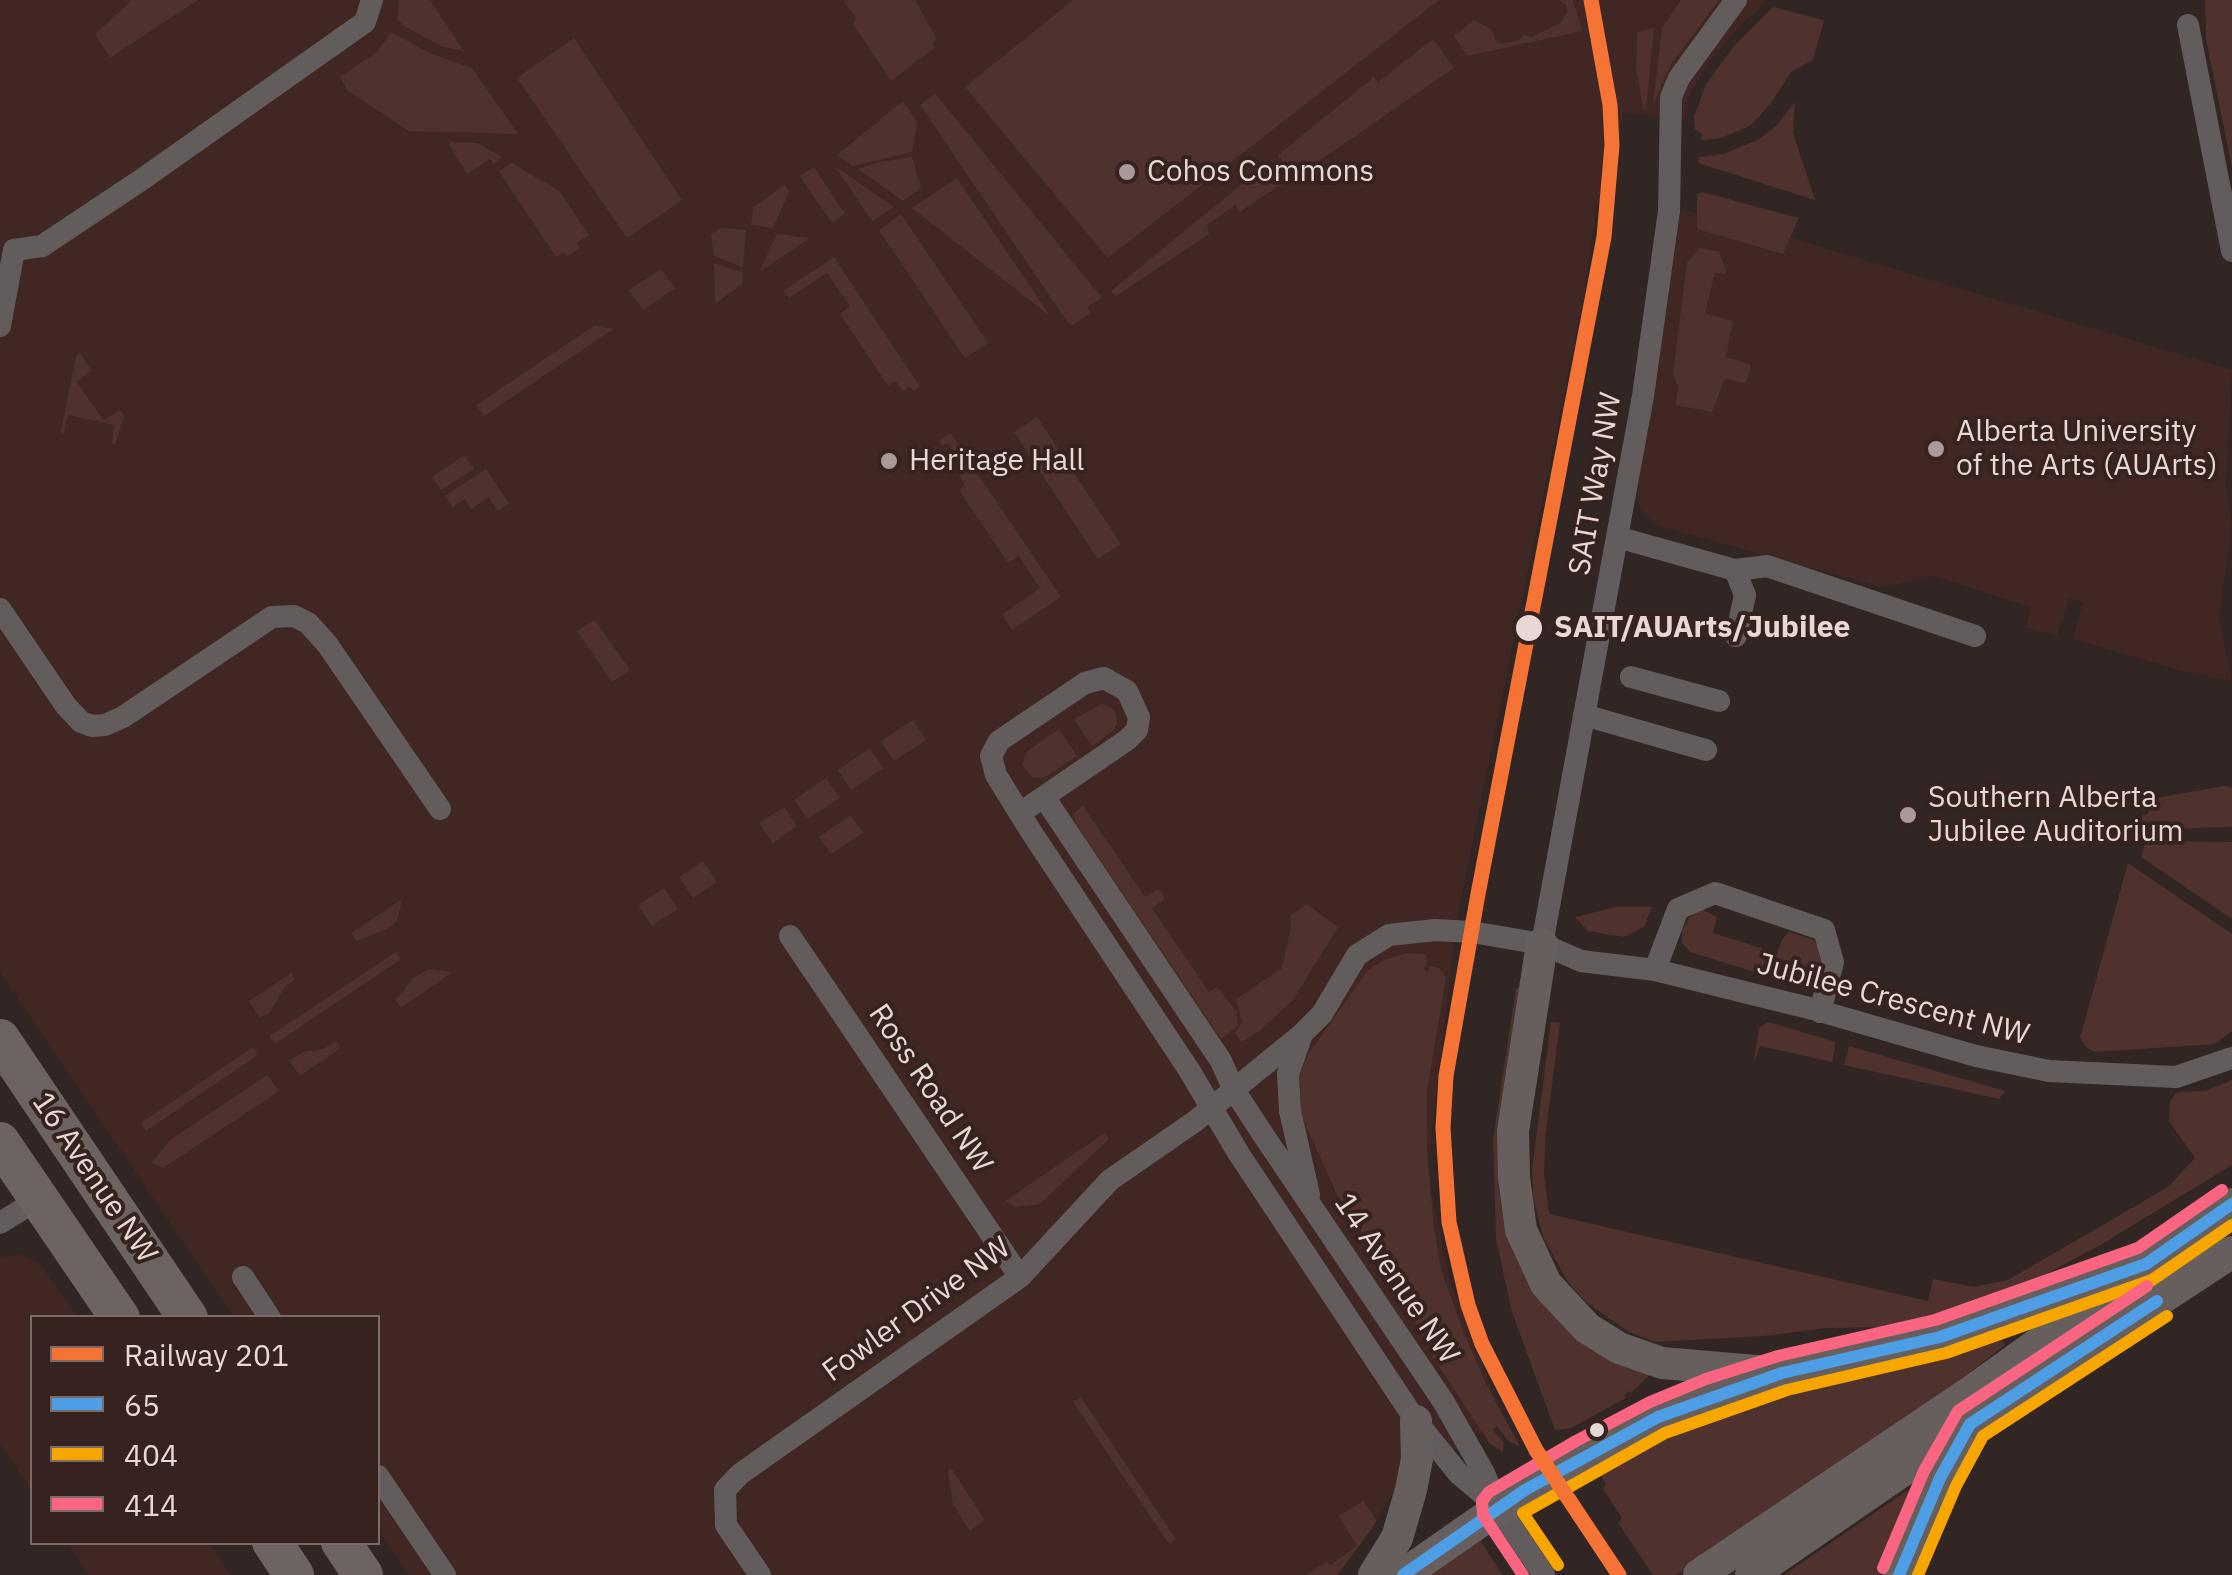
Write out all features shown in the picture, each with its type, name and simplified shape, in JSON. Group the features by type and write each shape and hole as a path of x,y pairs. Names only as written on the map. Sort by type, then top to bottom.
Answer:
{"highway":[{"name":"16 Avenue NW","path":"0,1039 186,1315"},
{"name":"16 Avenue NW","path":"0,1142 118,1315"},
{"path":"274,1545 294,1575"},
{"path":"343,1545 363,1575"}],"main road":[{"path":"1542,944 1513,1131 1521,1230 1546,1284 1587,1328 1619,1348 1662,1363 1782,1373"},
{"path":"1699,1575 1972,1391 2232,1204"},
{"path":"1751,1575 1970,1424 2232,1252"},
{"path":"1403,1575 1498,1507 1658,1417 1782,1373 1940,1337 2146,1264"},
{"path":"1374,1575 1397,1538 1411,1490 1417,1459 1416,1421"},
{"path":"1898,1575 1940,1478 1970,1424"}],"street":[{"path":"0,326 14,250 42,246 144,178 365,22 372,0"},
{"name":"SAIT Way NW","path":"1542,944 1643,396 1668,221 1670,96 1736,0"},
{"path":"2188,25 2232,252"},
{"path":"1617,537 1735,570 1767,566 1975,636"},
{"path":"1735,570 1745,595 1736,636"},
{"path":"0,609 66,706 81,722 92,726 123,717 272,617 294,616 308,623 327,644 440,809"},
{"path":"1630,677 1719,701"},
{"name":"14 Avenue NW","path":"1498,1507 1460,1474 1416,1421 996,775 991,756 999,741 1085,683 1104,678 1127,692 1139,717 1137,730 1044,798 1443,1401 1484,1473 1498,1507 1544,1575"},
{"path":"1584,715 1706,750"},
{"path":"1020,813 1044,798"},
{"path":"1655,970 1678,909 1715,893 1824,930 1833,962 1820,1012"},
{"path":"1210,1109 1302,1035 1322,1014 1356,954 1390,935 1435,930 1472,932 1542,944"},
{"name":"Ross Road NW","path":"790,936 1020,1277"},
{"name":"Jubilee Crescent NW","path":"1542,944 1581,961 1655,970 1976,1056 2048,1071 2176,1078 2232,1058"},
{"path":"1302,1035 1288,1074 1290,1111 1312,1208"},
{"name":"Fowler Drive NW","path":"760,1575 726,1525 725,1490 753,1464 1020,1277 1110,1180 1210,1109"},
{"path":"0,1223 38,1199"},
{"path":"242,1277 268,1315"},
{"path":"380,1479 445,1575"}],"shaded area":[{"path":"0,0 1764,0 1703,70 1688,99 1684,120 1624,113 1596,210 1581,311 1457,918 1427,1171 1450,1282 1503,1417 1393,1492 1337,1575 409,1575 380,1532 380,1315 233,1315 0,972"},
{"path":"132,0 198,0 110,58 95,34"},
{"path":"399,0 430,0 464,51 443,47 404,26 397,19"},
{"path":"843,0 915,0 937,39 934,48 891,81 853,24 856,18"},
{"name":"Cohos Commons","path":"1073,0 1439,0 1108,258 965,87"},
{"path":"1559,0 1573,0 1582,31 1467,56 1454,36 1474,20 1491,29 1498,44 1517,41 1525,35 1532,37 1560,23 1567,13 1566,5"},
{"path":"1681,0 1719,0 1670,66 1653,104 1662,28"},
{"path":"2205,0 2232,0 2232,168 2206,39"},
{"path":"1773,7 1824,20 1813,60 1791,72 1750,126 1721,138 1701,140 1694,117 1706,84 1734,46"},
{"path":"1654,28 1643,109 1636,67 1637,32"},
{"path":"391,32 432,54 472,68 518,134 409,131 347,90 340,77 378,51"},
{"path":"574,38 682,200 627,238 517,78"},
{"path":"1433,39 1454,68 1294,178 1278,155 1374,77 1378,82"},
{"path":"935,93 1102,298 1087,307 1091,313 1073,325 920,105"},
{"path":"903,101 917,122 912,152 853,166 837,155"},
{"path":"1795,102 1793,133 1815,200 1698,163 1699,157 1724,154 1759,139 1776,126"},
{"path":"450,142 478,143 502,157 494,164 490,159 467,174"},
{"path":"912,157 921,188 903,201 858,169 880,162"},
{"path":"1269,162 1283,183 1240,212 1235,205 1207,225 1209,234 1116,296 1111,291"},
{"path":"512,163 559,191 589,235 567,257 564,252 556,257 499,171"},
{"path":"835,166 894,207 872,221"},
{"path":"814,167 845,214 832,223 800,176"},
{"path":"957,178 1050,316 912,208"},
{"path":"785,185 789,192 773,228 751,225 753,207"},
{"path":"1702,192 1799,218 1783,254 1697,229 1697,194"},
{"name":"Alberta University of the Arts (AUArts)","path":"1681,209 1778,234 2232,370 2226,485 2232,526 2219,619 2232,681 2182,671 2073,639 2083,602 2069,598 2057,636 2026,627 2031,607 1933,576 1881,587 1659,526 1641,511 1637,491"},
{"path":"901,214 988,343 965,358 879,230"},
{"path":"720,228 746,230 743,267 714,256 711,235"},
{"path":"777,234 810,238 759,272"},
{"path":"1700,248 1719,252 1726,269 1726,274 1715,273 1705,313 1733,321 1726,357 1751,365 1746,383 1725,379 1712,412 1676,405 1678,387 1673,374 1687,263"},
{"path":"834,257 920,387 914,391 910,387 903,391 895,381 888,386 840,314 850,306 827,273 789,298 784,290"},
{"path":"714,263 743,273 742,284 715,304"},
{"path":"661,269 675,288 643,310 629,290"},
{"path":"595,325 613,329 484,416 476,405"},
{"path":"80,353 91,370 77,382 103,420 120,410 124,416 115,445 114,425 68,415 64,434 61,432 76,356"},
{"path":"1037,417 1121,544 1098,559 1014,432"},
{"path":"950,433 1061,597 1012,630 1002,614 1040,588 1019,556 1008,563 959,490 965,485 959,475 966,469 949,443 942,446 939,440"},
{"path":"464,455 474,469 441,490 432,477"},
{"path":"486,469 509,504 498,511 489,497 471,509 465,499 453,507 445,496"},
{"path":"595,620 630,670 612,682 577,631"},
{"path":"1102,704 1115,710 1117,723 1113,731 1092,746 1074,719"},
{"path":"913,720 926,740 894,761 881,741"},
{"path":"1059,729 1077,756 1044,778 1031,777 1023,765 1026,752"},
{"path":"870,748 883,768 851,790 838,770"},
{"path":"826,778 840,798 808,819 794,800"},
{"path":"2232,788 2232,827 2138,830 2143,815 2148,814 2149,803 2161,797"},
{"path":"1083,806 1145,897 1158,889 1163,893 1164,900 1152,908 1209,992 1217,987 1237,1012 1238,1026 1221,1039 1076,824 1073,814"},
{"path":"784,807 797,826 773,843 759,823"},
{"path":"851,815 863,833 831,854 819,837"},
{"path":"2146,841 2232,842 2232,919 2141,857"},
{"path":"703,861 717,882 693,898 679,877"},
{"path":"2128,863 2232,934 2232,1031 2215,1044 2095,1052 2080,1038"},
{"path":"664,888 678,909 652,926 638,905"},
{"path":"402,899 398,918 391,927 356,941 351,933"},
{"path":"1307,904 1338,927 1293,1000 1241,1042 1235,1033 1242,1022 1236,999 1282,968 1290,916"},
{"path":"1616,907 1652,907 1644,927 1624,937 1588,931 1575,917"},
{"path":"1701,909 1717,917 1713,933 1777,953 1789,932 1814,940 1821,950 1821,976 1807,984 1794,984 1690,952 1682,943 1682,930"},
{"path":"396,952 401,959 275,1044 269,1036"},
{"path":"1407,953 1425,954 1424,970 1428,972 1430,966 1439,968 1446,977 1427,1091 1434,1228 1441,1269 1463,1331 1520,1446 1509,1442 1497,1426 1493,1430 1504,1443 1503,1452 1489,1443 1431,1354 1397,1284 1337,1195 1301,1114 1300,1074 1309,1053 1368,970"},
{"path":"429,969 452,972 401,1008 396,1000 413,978"},
{"path":"291,973 295,979 284,988 270,1012 260,1018 249,1001"},
{"path":"1516,988 1526,990 1498,1185 1504,1225 1530,1285 1651,1374 1626,1398 1571,1428 1555,1430 1512,1312 1496,1239 1493,1140"},
{"path":"1551,1022 1560,1023 1546,1131 1544,1173 1549,1214 1928,1301 1933,1279 1974,1287 2008,1280 2168,1187 2195,1158 2169,1121 2170,1102 2177,1092 2206,1091 2232,1080 2232,1165 2097,1247 2029,1283 1939,1315 1893,1327 1826,1328 1655,1342 1629,1332 1586,1302 1568,1282 1543,1237 1533,1197 1532,1169"},
{"path":"1768,1022 1836,1042 1832,1062 1760,1046 1753,1065 1759,1028"},
{"path":"336,1041 341,1048 300,1076 289,1060 304,1052 324,1049"},
{"path":"1849,1046 2005,1091 1999,1099 1844,1065"},
{"path":"253,1047 258,1055 146,1131 141,1123"},
{"path":"267,1075 279,1091 163,1168 151,1163 169,1141"},
{"path":"1105,1133 1109,1139 1040,1204 1015,1207 1005,1201"},
{"path":"21,1254 40,1264 77,1315 30,1315 30,1489 0,1443 0,1259"},
{"path":"2000,1337 2005,1345 1959,1381 1697,1564 1675,1575 1653,1575 1618,1523 1622,1518 1603,1489 1606,1484 1596,1467 1670,1428 1773,1392 1939,1355"},
{"path":"1081,1397 1176,1539 1169,1544 1073,1402"},
{"path":"951,1468 985,1520 970,1531 953,1504 948,1470"},
{"path":"1918,1483 1923,1486 1885,1575 1784,1575"},
{"path":"1363,1501 1377,1521 1337,1575 1306,1575 1328,1561 1330,1565 1357,1546 1339,1516"},
{"path":"1480,1541 1503,1575 1426,1575"},
{"path":"68,1545 210,1545 231,1575 89,1575"}],"rail line":[{"name":"201","path":"1591,0 1610,105 1612,145 1604,237 1478,894 1446,1076 1443,1128 1449,1222 1468,1305 1482,1344 1536,1450 1619,1575"}],"transit line":[{"name":"414","path":"1523,1575 1483,1515 1482,1501 1489,1492 1576,1441 1650,1402 1706,1379 1778,1356 1935,1320 2138,1248 2222,1190"},
{"name":"65","path":"1403,1575 1525,1490 1658,1417 1782,1373 1940,1337 2146,1264 2232,1204"},
{"name":"404","path":"1558,1565 1523,1513 1665,1433 1787,1390 1946,1353 2152,1280 2232,1225"},
{"name":"414","path":"1883,1568 1924,1471 1958,1411 2147,1286"},
{"name":"65","path":"1899,1575 1940,1478 1970,1424 2157,1301"},
{"name":"404","path":"1918,1575 1956,1486 1983,1436 2167,1316"}],"place":[{"name":"Cohos Commons","path":"1127,172"},
{"name":"Alberta University of the Arts (AUArts)","path":"1936,449"},
{"name":"Heritage Hall","path":"889,461"},
{"name":"SAIT/AUArts/Jubilee","path":"1529,628"},
{"name":"Southern Alberta Jubilee Auditorium","path":"1908,815"}]}
